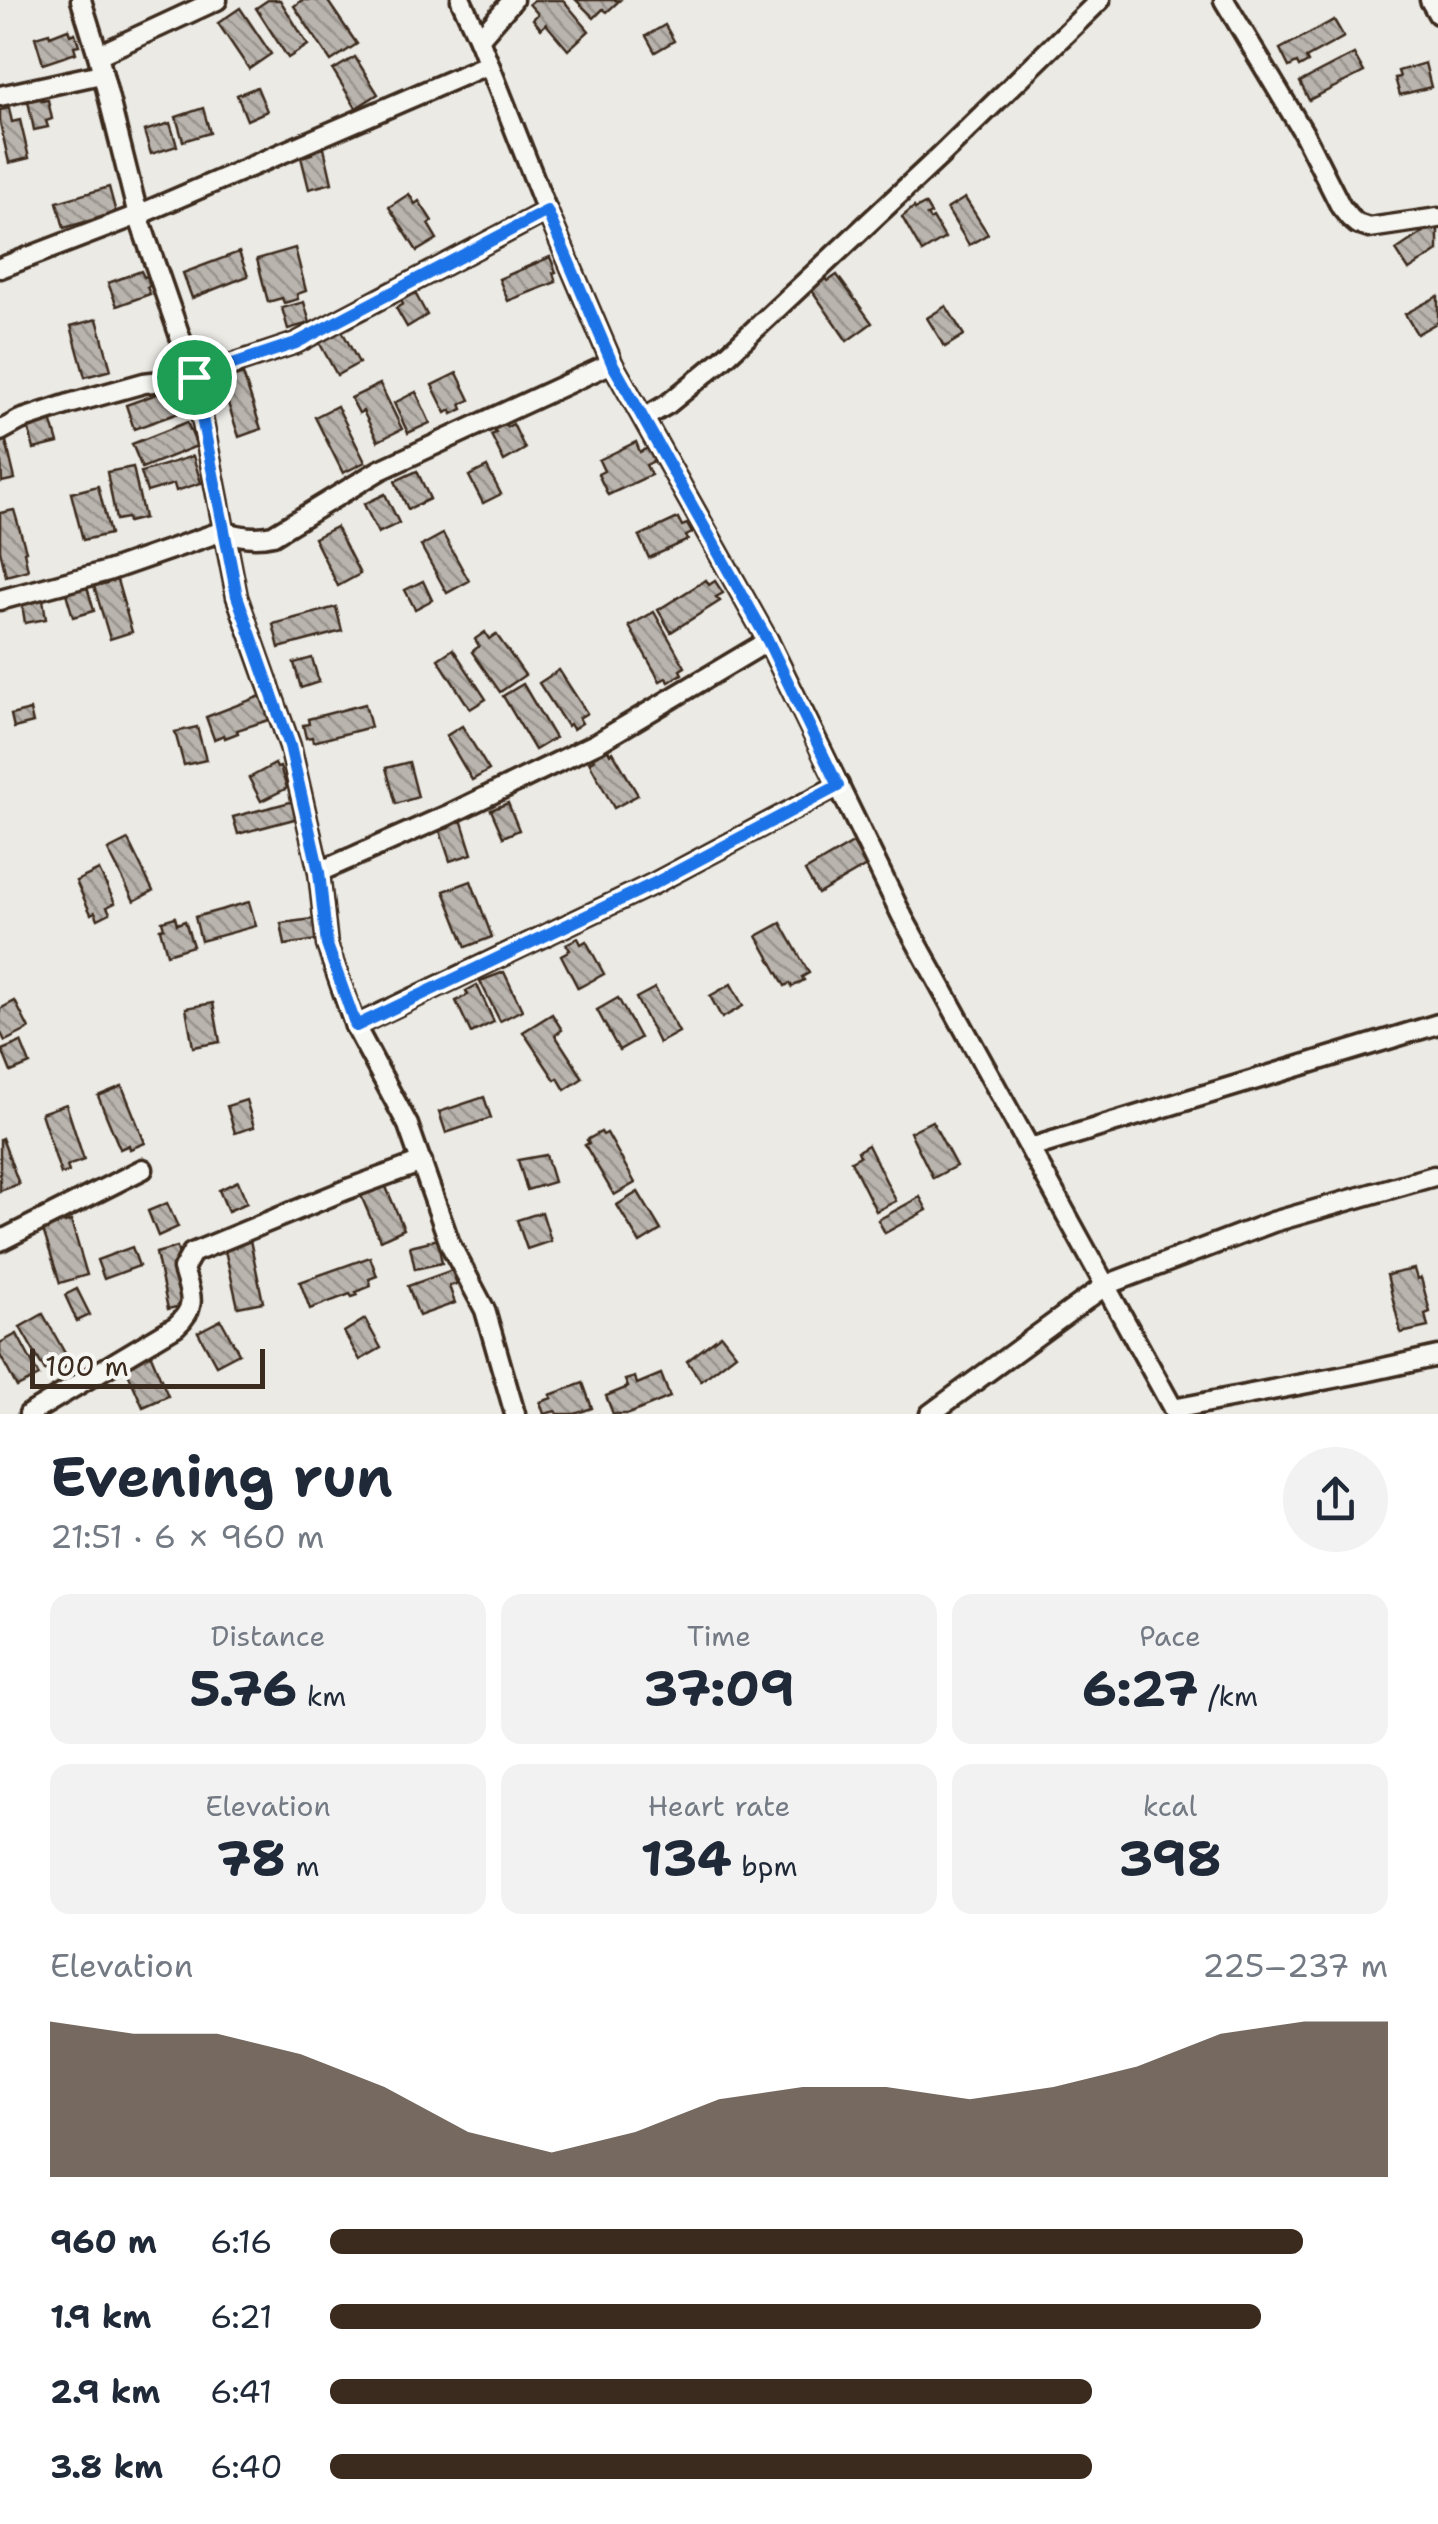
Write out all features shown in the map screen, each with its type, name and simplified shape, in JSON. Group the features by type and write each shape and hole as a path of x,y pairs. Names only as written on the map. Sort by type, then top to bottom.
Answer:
{"street":[{"path":"81,0 138,215 194,377 237,596 290,746 319,872 327,945 356,1026 408,1124 450,1244 485,1310 516,1414"},
{"path":"0,96 99,64 217,0"},
{"path":"460,0 612,363 768,641 903,918 1175,1412 1438,1356"},
{"path":"479,39 513,0"},
{"path":"644,418 668,404 723,359 926,170 1100,0"},
{"path":"1224,0 1350,218 1369,228 1437,220"},
{"path":"1430,0 1438,14"},
{"path":"0,268 138,215 489,64"},
{"path":"0,431 20,420 144,383 194,377 296,343 547,211"},
{"path":"0,600 108,571 224,531 236,536 273,535 380,470 612,363"},
{"path":"319,872 597,743 768,641"},
{"path":"356,1026 653,884 838,786"},
{"path":"1030,1148 1438,1024"},
{"path":"29,1414 188,1316 192,1297 183,1270 192,1253 422,1162"},
{"path":"0,1241 144,1169"},
{"path":"930,1414 1106,1285 1272,1222 1434,1176"}],"building":[{"path":"268,0 280,0 308,45 288,58 256,8"},
{"path":"302,0 327,0 357,44 331,61 294,6"},
{"path":"534,0 563,0 589,31 568,50 546,24 541,29 533,19 538,14 529,4"},
{"path":"576,0 620,0 594,18"},
{"path":"240,8 271,54 249,69 218,23"},
{"path":"1334,20 1344,37 1306,58 1308,62 1299,67 1297,63 1289,67 1280,49"},
{"path":"665,25 674,41 655,52 646,36"},
{"path":"68,29 70,35 75,33 79,45 74,46 76,53 43,64 35,37"},
{"path":"1354,54 1364,72 1309,100 1300,82"},
{"path":"355,57 378,94 356,108 333,70"},
{"path":"1425,63 1431,87 1400,95 1395,78 1400,77 1398,71"},
{"path":"257,87 267,111 247,120 237,95"},
{"path":"48,100 52,119 46,121 48,127 34,130 28,101"},
{"path":"9,108 12,122 20,120 29,158 9,163 0,110"},
{"path":"203,108 210,133 183,141 176,117"},
{"path":"170,123 177,146 151,154 144,131"},
{"path":"324,148 332,183 309,189 301,157"},
{"path":"109,187 116,213 64,228 57,202"},
{"path":"409,194 415,204 419,201 432,221 428,224 437,239 417,251 389,207"},
{"path":"965,198 988,234 969,245 947,209"},
{"path":"925,204 931,214 927,216 933,218 945,238 922,252 902,217"},
{"path":"1435,224 1438,251 1409,270 1396,250"},
{"path":"295,248 306,291 297,294 298,299 268,302 257,259"},
{"path":"239,252 248,276 192,298 183,273"},
{"path":"550,257 556,282 508,301 499,279"},
{"path":"141,271 147,276 150,294 117,306 108,283"},
{"path":"837,275 872,323 847,341 811,289"},
{"path":"414,291 427,315 407,327 396,308 403,304 400,298"},
{"path":"1438,296 1438,322 1417,334 1405,314"},
{"path":"304,302 310,323 288,329 282,308"},
{"path":"946,306 964,335 945,347 927,318"},
{"path":"97,319 111,370 85,377 71,326"},
{"path":"341,329 359,363 337,375 319,342"},
{"path":"457,373 470,400 461,404 463,409 446,413 432,385"},
{"path":"243,374 261,429 239,437 221,382"},
{"path":"380,384 402,429 378,441 363,411 359,413 351,398"},
{"path":"182,385 190,409 134,429 126,405"},
{"path":"416,392 430,423 408,433 394,403"},
{"path":"337,406 365,462 343,473 315,417"},
{"path":"49,412 58,443 34,449 26,419"},
{"path":"187,422 197,446 142,468 132,444"},
{"path":"505,423 507,427 513,424 525,449 504,461 491,435 496,433 493,428"},
{"path":"5,437 15,479 2,482 0,438"},
{"path":"636,442 640,452 648,448 654,461 646,465 651,475 608,495 598,474 604,471 599,460"},
{"path":"193,456 201,483 176,491 174,484 147,492 141,472"},
{"path":"133,467 144,518 116,520 107,472"},
{"path":"487,467 501,494 483,503 469,476"},
{"path":"417,471 430,499 408,509 395,481"},
{"path":"98,486 110,534 83,540 71,493"},
{"path":"385,494 399,523 378,533 364,504"},
{"path":"14,510 28,570 6,576 0,550 0,513"},
{"path":"678,518 692,533 686,536 688,540 649,558 639,536"},
{"path":"336,527 360,574 338,586 314,538"},
{"path":"443,534 469,581 447,593 421,546"},
{"path":"117,580 132,632 110,639 94,586"},
{"path":"706,580 709,585 715,581 723,593 716,597 720,601 671,632 658,610"},
{"path":"423,581 432,600 415,609 405,590"},
{"path":"87,587 94,611 73,617 66,593"},
{"path":"42,593 46,619 25,623 21,597"},
{"path":"336,607 342,631 279,648 273,624"},
{"path":"654,612 685,667 680,670 682,674 669,682 666,678 660,681 629,626"},
{"path":"485,632 489,639 496,634 525,675 500,692 472,652 479,646 475,639"},
{"path":"453,649 486,699 470,709 438,659"},
{"path":"312,658 319,682 301,688 294,663"},
{"path":"559,670 587,713 573,729 570,724 567,726 539,683"},
{"path":"523,684 555,738 535,750 503,696"},
{"path":"263,695 272,719 214,739 206,717"},
{"path":"365,704 371,727 313,742 312,737 306,738 303,725 309,724 308,719"},
{"path":"30,710 33,723 14,728 11,715"},
{"path":"462,726 489,770 472,780 446,736"},
{"path":"197,727 206,760 184,765 175,732"},
{"path":"607,748 638,795 614,808 589,762"},
{"path":"409,762 418,797 396,804 386,768"},
{"path":"275,764 280,767 287,788 261,801 249,778"},
{"path":"294,801 298,818 238,834 233,817"},
{"path":"508,803 519,830 503,837 491,810"},
{"path":"461,819 472,854 450,861 440,831"},
{"path":"128,840 153,891 134,901 108,850"},
{"path":"853,843 866,866 818,894 805,871"},
{"path":"99,870 115,903 107,907 110,913 98,919 95,912 91,914 76,881"},
{"path":"471,881 492,937 466,947 444,891"},
{"path":"249,902 256,926 201,941 195,917"},
{"path":"175,917 177,924 185,921 193,946 167,954 160,929 164,928 162,921"},
{"path":"314,919 317,940 285,945 281,923"},
{"path":"781,923 809,973 792,987 790,983 785,986 757,936"},
{"path":"578,938 581,944 586,941 604,974 578,988 561,955 570,950 566,944"},
{"path":"504,972 522,1010 500,1021 480,981"},
{"path":"731,984 743,1006 722,1018 710,996"},
{"path":"477,985 494,1022 471,1033 456,1001"},
{"path":"655,988 679,1032 659,1043 636,998"},
{"path":"618,998 640,1038 619,1050 597,1010"},
{"path":"15,1001 29,1029 5,1041 0,1031 0,1009"},
{"path":"213,1003 220,1042 193,1047 186,1008"},
{"path":"552,1014 562,1030 555,1035 583,1078 565,1090 523,1032"},
{"path":"21,1042 30,1064 11,1072 2,1050"},
{"path":"122,1086 145,1143 130,1149 129,1145 120,1149 98,1096"},
{"path":"484,1097 491,1118 446,1133 439,1112"},
{"path":"246,1100 254,1127 235,1133 227,1106"},
{"path":"66,1104 84,1160 67,1166 69,1172 61,1174 41,1113"},
{"path":"932,1121 956,1166 933,1178 910,1132"},
{"path":"601,1132 607,1133 635,1183 614,1195 585,1145"},
{"path":"0,1139 19,1184 0,1191"},
{"path":"868,1145 896,1201 876,1211 851,1161"},
{"path":"546,1155 554,1182 527,1190 518,1160"},
{"path":"383,1180 404,1229 380,1240 359,1191"},
{"path":"238,1181 247,1203 228,1211 219,1190"},
{"path":"638,1192 661,1230 640,1243 617,1205"},
{"path":"920,1197 927,1210 885,1233 878,1220"},
{"path":"167,1203 178,1227 158,1236 148,1211"},
{"path":"542,1212 551,1241 527,1249 517,1220"},
{"path":"64,1219 65,1223 71,1221 87,1275 60,1283 43,1230"},
{"path":"443,1238 446,1252 440,1253 442,1263 415,1269 410,1246"},
{"path":"250,1240 263,1302 238,1307 224,1246"},
{"path":"132,1247 139,1266 104,1279 97,1260"},
{"path":"177,1247 189,1304 168,1309 156,1253"},
{"path":"370,1257 377,1276 369,1279 371,1286 356,1292 358,1295 350,1294 310,1309 300,1282"},
{"path":"1414,1269 1417,1279 1421,1278 1430,1312 1425,1314 1428,1327 1401,1333 1387,1275"},
{"path":"452,1270 457,1284 449,1286 455,1303 419,1316 408,1286"},
{"path":"77,1289 90,1315 77,1321 65,1295"},
{"path":"43,1314 71,1364 55,1373 52,1367 45,1371 20,1327"},
{"path":"365,1319 381,1348 360,1360 344,1332"},
{"path":"221,1320 239,1353 216,1365 198,1332"},
{"path":"17,1334 39,1376 17,1387 0,1355 0,1343"},
{"path":"721,1335 736,1354 701,1381 687,1361"},
{"path":"150,1353 168,1396 143,1407 124,1364"},
{"path":"661,1374 670,1397 629,1414 613,1414 606,1396 628,1387 625,1380 635,1377 637,1384"},
{"path":"583,1383 592,1408 575,1414 544,1414 540,1402"}],"route":[{"path":"547,211 612,363 768,641 838,786 653,884 356,1026 327,945 319,872 290,746 237,596 194,377 296,343 547,211"}]}
